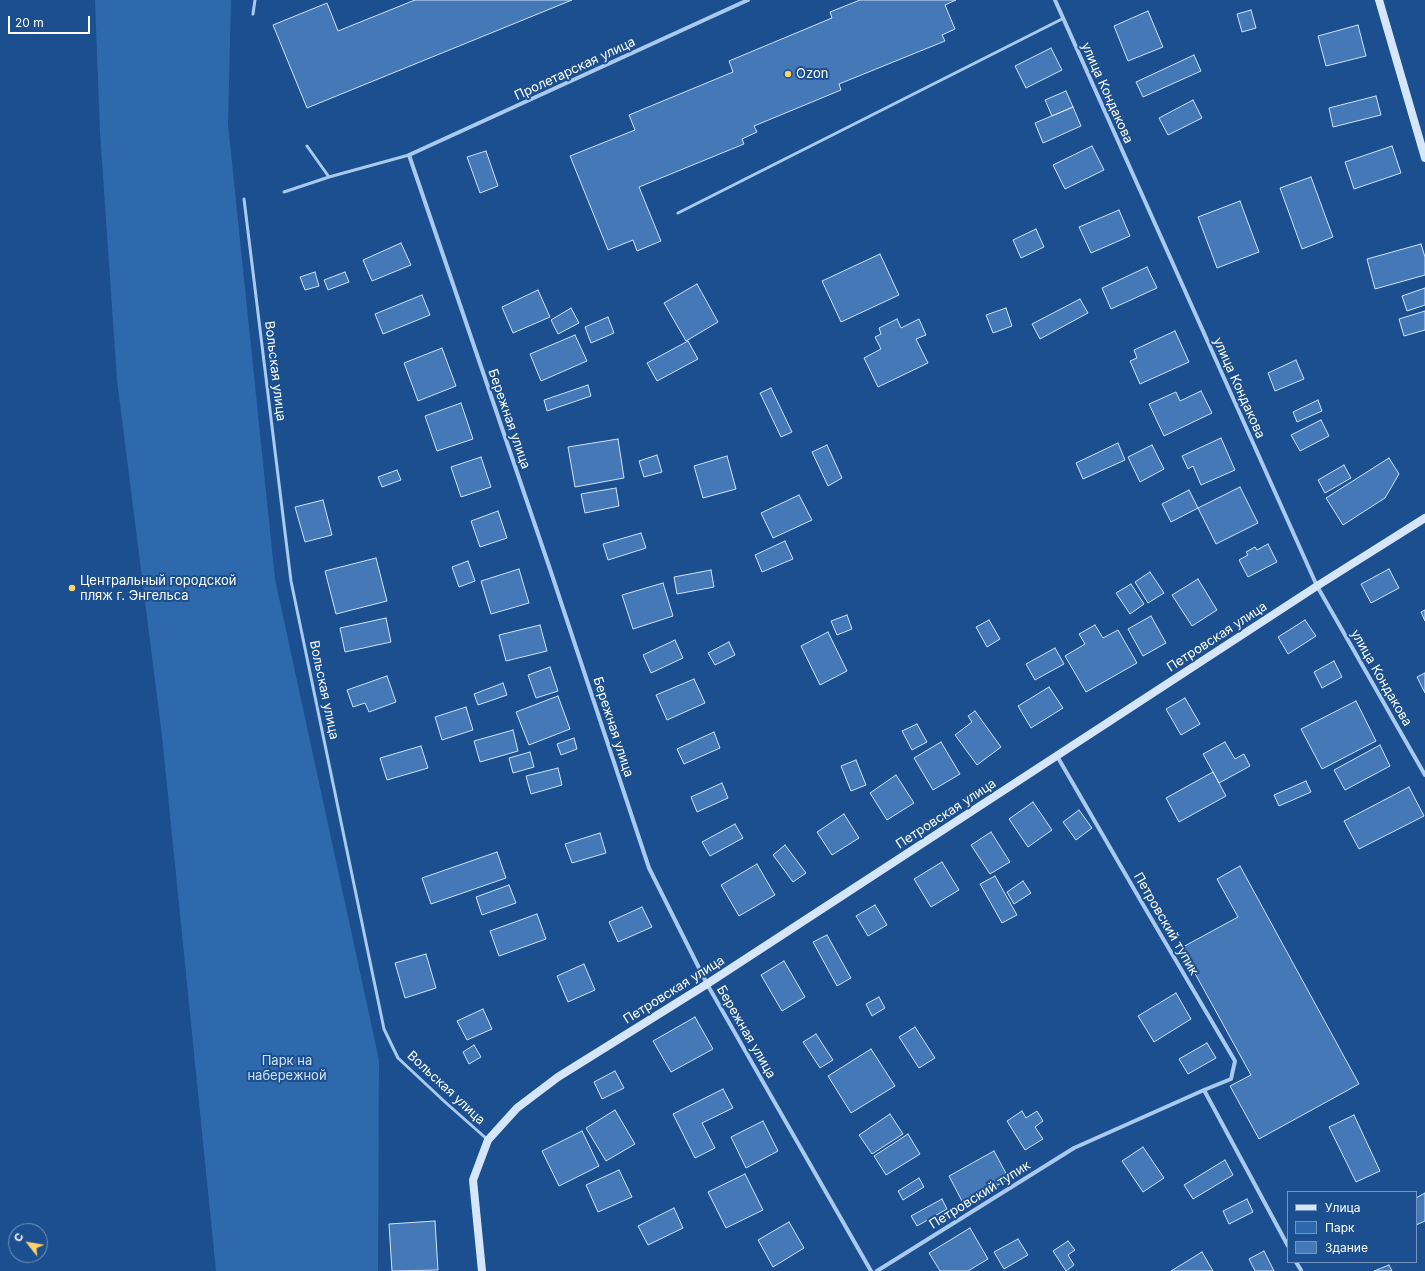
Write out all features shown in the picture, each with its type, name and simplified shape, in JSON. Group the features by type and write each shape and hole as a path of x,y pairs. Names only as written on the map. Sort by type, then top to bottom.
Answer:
{"main road":[{"path":"1379,0 1425,158"},
{"name":"Петровская улица","path":"488,1140 517,1108 558,1077 707,984 1317,586 1425,518"},
{"path":"482,1271 473,1180 488,1140"}],"street":[{"name":"Пролетарская улица","path":"409,156 748,0"},
{"name":"улица Кондакова","path":"1055,0 1062,19 1317,586 1425,775"},
{"name":"Бережная улица","path":"409,156 553,579 649,868 707,984 871,1271"},
{"name":"Петровский тупик","path":"877,1271 1074,1148 1231,1078 1235,1061 1057,756"},
{"path":"1204,1090 1287,1244"},
{"path":"1297,1263 1301,1270"}],"lane":[{"path":"253,14 255,0"},
{"path":"678,213 1062,19"},
{"path":"307,146 329,176"},
{"path":"284,192 329,176 409,156"},
{"name":"Вольская улица","path":"244,199 291,581 384,1029 398,1058 488,1140"}],"green space":[{"name":"Парк на набережной","path":"95,0 231,0 228,124 275,579 379,1060 378,1271 216,1271 162,736 117,380 100,132"}],"building":[{"path":"415,0 572,0 307,108 273,25 327,3 338,31"},
{"path":"860,0 956,0 945,5 955,29 942,35 945,41 839,84 841,90 754,126 757,132 742,139 744,144 639,187 661,241 637,251 633,240 608,250 570,156 635,130 629,115 733,72 729,61 832,18 830,12"},
{"path":"1251,10 1256,28 1242,32 1237,14"},
{"path":"1148,11 1163,47 1128,61 1114,26"},
{"path":"1358,25 1366,56 1326,66 1318,36"},
{"path":"1051,48 1062,70 1026,88 1015,66"},
{"path":"1194,55 1201,71 1143,97 1136,82"},
{"path":"1066,91 1073,107 1052,116 1045,100"},
{"path":"1376,96 1381,115 1333,127 1329,108"},
{"path":"1193,100 1202,118 1168,135 1159,118"},
{"path":"1073,107 1081,126 1043,143 1035,123"},
{"path":"1092,146 1104,170 1065,189 1053,165"},
{"path":"1392,146 1401,173 1354,189 1345,162"},
{"path":"486,151 498,186 480,193 467,157"},
{"path":"1311,177 1333,237 1302,249 1280,188"},
{"path":"1240,201 1259,252 1217,268 1198,217"},
{"path":"1119,210 1130,236 1091,253 1079,227"},
{"path":"1036,229 1044,247 1021,258 1013,240"},
{"path":"401,243 411,265 372,281 363,260"},
{"path":"1421,244 1425,257 1425,275 1375,289 1367,259"},
{"path":"880,254 899,295 841,322 822,281"},
{"path":"1147,267 1157,288 1111,309 1102,288"},
{"path":"315,272 319,286 305,290 300,277"},
{"path":"345,272 349,282 328,290 324,280"},
{"path":"697,284 718,322 686,341 664,303"},
{"path":"1425,288 1425,305 1407,311 1402,296"},
{"path":"538,290 550,317 513,333 502,307"},
{"path":"422,295 430,315 383,334 375,314"},
{"path":"1080,299 1088,313 1040,339 1032,324"},
{"path":"571,308 579,323 558,334 551,320"},
{"path":"1006,308 1012,326 993,333 986,315"},
{"path":"1425,311 1425,330 1404,336 1399,319"},
{"path":"608,317 614,333 591,343 585,327"},
{"path":"897,319 901,328 919,319 926,335 916,339 928,363 878,387 864,358 881,349 875,337 881,334 879,328"},
{"path":"1175,331 1189,362 1140,384 1130,361 1137,358 1134,350"},
{"path":"575,335 587,361 541,381 530,354"},
{"path":"688,341 698,359 657,381 647,363"},
{"path":"442,348 456,386 418,401 404,363"},
{"path":"1296,360 1304,379 1275,391 1268,373"},
{"path":"588,385 591,396 547,411 544,400"},
{"path":"771,388 792,432 781,437 760,393"},
{"path":"1201,391 1212,413 1164,436 1149,404 1176,392 1180,401"},
{"path":"1318,400 1322,411 1297,422 1293,412"},
{"path":"461,403 473,439 437,451 425,416"},
{"path":"1321,420 1329,436 1300,451 1291,435"},
{"path":"1221,438 1235,470 1201,485 1193,466 1188,469 1182,456"},
{"path":"618,439 624,478 575,487 568,447"},
{"path":"1118,443 1125,460 1083,479 1076,463"},
{"path":"827,445 842,478 828,486 812,452"},
{"path":"1152,445 1164,469 1140,482 1128,457"},
{"path":"657,455 662,472 644,477 639,461"},
{"path":"727,456 736,489 703,498 694,466"},
{"path":"481,457 491,487 461,497 451,467"},
{"path":"1389,458 1399,474 1385,498 1343,525 1326,498"},
{"path":"1344,465 1351,478 1325,493 1318,480"},
{"path":"397,470 401,480 382,487 378,477"},
{"path":"1240,487 1258,523 1216,544 1198,508"},
{"path":"616,488 619,506 585,513 581,494"},
{"path":"1189,490 1198,508 1171,522 1162,504"},
{"path":"799,495 812,520 773,538 761,513"},
{"path":"323,500 332,535 305,542 295,507"},
{"path":"498,511 507,538 480,547 471,521"},
{"path":"641,533 646,548 608,560 603,544"},
{"path":"785,541 793,559 762,572 755,555"},
{"path":"1268,544 1277,562 1248,577 1239,560 1248,555 1246,552 1255,547 1257,550"},
{"path":"376,558 387,601 336,614 325,571"},
{"path":"468,561 475,581 459,587 452,567"},
{"path":"519,569 529,603 491,614 481,581"},
{"path":"1389,569 1399,588 1371,603 1361,584"},
{"path":"711,570 714,587 677,594 674,577"},
{"path":"1150,572 1164,593 1148,603 1135,582"},
{"path":"1198,579 1217,610 1192,626 1172,595"},
{"path":"663,583 673,616 633,629 622,595"},
{"path":"1131,584 1144,604 1130,614 1116,593"},
{"path":"1425,610 1425,621 1421,612"},
{"path":"847,615 852,629 837,635 831,621"},
{"path":"1151,616 1166,643 1143,656 1128,629"},
{"path":"386,618 391,642 345,652 340,628"},
{"path":"989,620 1000,639 987,647 976,627"},
{"path":"1305,620 1316,636 1288,654 1278,637"},
{"path":"540,625 547,651 506,661 499,635"},
{"path":"1095,625 1103,638 1118,630 1137,663 1086,692 1065,656 1085,644 1079,634"},
{"path":"828,632 847,671 820,685 801,646"},
{"path":"675,640 683,658 651,673 643,655"},
{"path":"729,642 735,655 715,665 708,653"},
{"path":"1055,648 1064,664 1035,680 1026,664"},
{"path":"1334,661 1342,677 1322,688 1314,672"},
{"path":"550,667 558,691 536,698 528,675"},
{"path":"1425,673 1425,693 1417,677"},
{"path":"387,676 396,702 369,712 365,703 353,707 347,690"},
{"path":"694,679 705,703 667,720 656,695"},
{"path":"503,683 507,695 478,705 474,694"},
{"path":"1049,687 1063,708 1031,728 1018,706"},
{"path":"558,696 570,729 529,745 516,712"},
{"path":"1185,698 1200,724 1181,735 1166,709"},
{"path":"1356,701 1376,741 1322,769 1301,729"},
{"path":"466,707 473,730 442,740 435,717"},
{"path":"975,711 1001,747 977,765 955,735 972,722 968,716"},
{"path":"917,724 927,742 912,750 902,731"},
{"path":"513,730 518,751 480,762 474,741"},
{"path":"714,732 720,748 684,764 677,749"},
{"path":"574,738 577,749 561,755 557,744"},
{"path":"941,742 960,774 933,790 914,758"},
{"path":"1225,742 1235,759 1244,754 1250,766 1219,783 1203,754"},
{"path":"1380,745 1390,766 1345,790 1334,770"},
{"path":"421,746 428,768 387,780 380,758"},
{"path":"530,752 534,767 513,773 509,758"},
{"path":"856,760 866,785 851,791 841,766"},
{"path":"558,768 562,785 531,794 526,776"},
{"path":"1213,772 1226,796 1179,822 1166,798"},
{"path":"896,775 914,803 887,820 870,793"},
{"path":"1306,781 1311,792 1279,806 1274,795"},
{"path":"722,783 728,798 697,812 691,797"},
{"path":"1409,787 1424,816 1359,849 1344,821"},
{"path":"1033,802 1052,830 1028,847 1009,819"},
{"path":"1079,810 1092,828 1076,840 1063,822"},
{"path":"844,814 859,838 832,855 817,832"},
{"path":"735,824 743,838 710,856 702,842"},
{"path":"991,832 1010,862 990,874 971,845"},
{"path":"600,833 606,853 572,863 565,844"},
{"path":"785,845 806,873 793,882 773,855"},
{"path":"497,852 506,878 431,904 422,878"},
{"path":"942,862 959,890 931,907 914,879"},
{"path":"757,864 775,895 739,916 721,885"},
{"path":"1240,866 1359,1084 1259,1139 1230,1086 1251,1075 1181,948 1238,917 1217,879"},
{"path":"995,876 1017,915 1002,923 980,884"},
{"path":"1023,881 1031,893 1014,904 1007,892"},
{"path":"509,885 516,903 482,915 476,897"},
{"path":"875,905 887,925 868,936 856,916"},
{"path":"642,907 652,927 618,942 609,922"},
{"path":"537,914 546,939 499,956 490,931"},
{"path":"827,935 851,978 837,986 813,942"},
{"path":"426,954 436,988 405,998 395,963"},
{"path":"784,961 805,997 782,1011 761,975"},
{"path":"584,964 595,990 568,1002 557,976"},
{"path":"1176,993 1191,1019 1154,1042 1138,1016"},
{"path":"879,997 885,1008 872,1016 866,1004"},
{"path":"483,1009 492,1029 467,1040 457,1021"},
{"path":"695,1017 713,1049 671,1072 653,1041"},
{"path":"915,1027 935,1058 919,1068 899,1037"},
{"path":"816,1034 833,1060 820,1068 803,1042"},
{"path":"1207,1043 1216,1058 1188,1074 1179,1059"},
{"path":"474,1045 481,1057 469,1064 463,1052"},
{"path":"871,1049 895,1086 851,1113 828,1076"},
{"path":"615,1071 624,1088 602,1099 594,1082"},
{"path":"723,1089 733,1108 702,1123 715,1148 695,1158 673,1114"},
{"path":"615,1110 635,1144 606,1161 586,1128"},
{"path":"1022,1111 1026,1118 1037,1111 1043,1121 1035,1127 1043,1139 1025,1150 1007,1121"},
{"path":"890,1114 903,1134 872,1154 859,1135"},
{"path":"1354,1115 1380,1171 1356,1182 1329,1127"},
{"path":"763,1121 778,1151 746,1168 731,1137"},
{"path":"582,1131 599,1166 559,1186 542,1151"},
{"path":"908,1134 920,1154 886,1175 874,1156"},
{"path":"1143,1147 1164,1178 1143,1192 1122,1161"},
{"path":"994,1151 1009,1179 963,1203 949,1176"},
{"path":"1225,1160 1233,1175 1193,1199 1184,1185"},
{"path":"619,1170 632,1197 598,1212 586,1185"},
{"path":"745,1174 763,1210 726,1228 708,1192"},
{"path":"919,1178 924,1187 903,1200 898,1191"},
{"path":"1425,1193 1425,1221 1417,1225 1417,1197"},
{"path":"942,1199 947,1209 917,1226 911,1216"},
{"path":"1247,1199 1253,1212 1229,1224 1223,1211"},
{"path":"674,1208 683,1228 648,1245 638,1226"},
{"path":"435,1221 438,1270 392,1271 389,1224"},
{"path":"789,1222 804,1248 773,1267 758,1240"},
{"path":"970,1228 988,1259 968,1271 940,1271 929,1253"},
{"path":"1018,1239 1028,1255 1004,1269 994,1252"},
{"path":"1068,1241 1075,1250 1068,1255 1074,1265 1066,1271 1053,1251"},
{"path":"1264,1251 1274,1271 1255,1271 1249,1259"},
{"path":"1202,1252 1213,1271 1171,1271"},
{"path":"1389,1265 1392,1271 1374,1271"}],"place":[{"name":"Ozon","path":"788,74"},
{"name":"Центральный городской пляж г. Энгельса","path":"72,588"}]}
